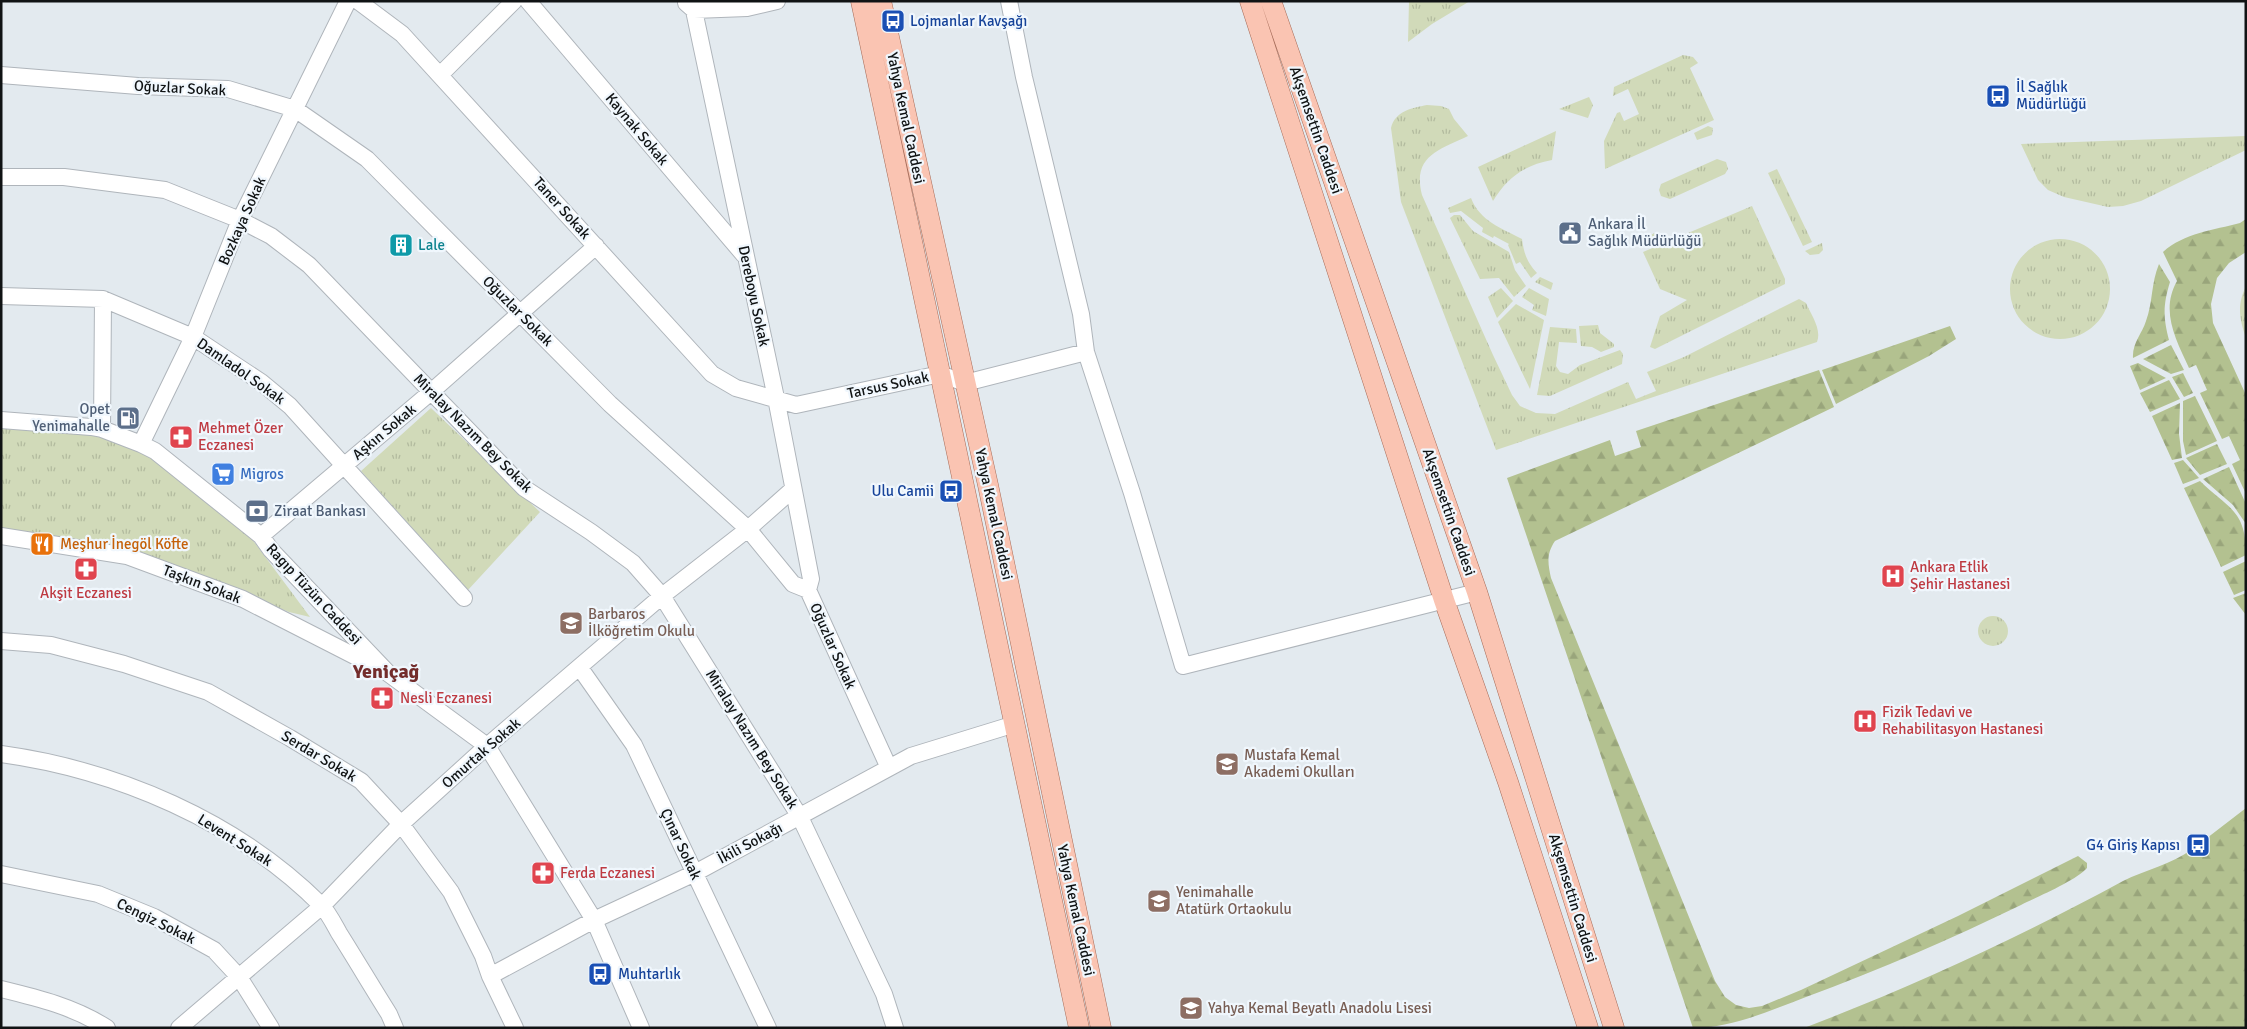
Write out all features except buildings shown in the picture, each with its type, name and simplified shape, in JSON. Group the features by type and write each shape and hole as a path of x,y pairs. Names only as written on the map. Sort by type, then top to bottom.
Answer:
{"main road":[{"name":"Yahya Kemal Caddesi","path":"861,1 1079,1028"},
{"name":"Yahya Kemal Caddesi","path":"880,1 1019,630 1039,738 1101,1028"},
{"name":"Akşemsettin Caddesi","path":"1250,1 1444,600 1508,782 1588,1028"},
{"name":"Akşemsettin Caddesi","path":"1271,1 1477,592 1614,1028"}],"street":[{"name":"Bozkaya Sokak","path":"141,444 193,337 240,220 348,1"},
{"name":"Taner Sokak","path":"358,1 402,34 712,374 736,388 776,398"},
{"path":"440,75 514,1"},
{"name":"Kaynak Sokak","path":"528,1 746,257"},
{"path":"690,4 747,8 777,1"},
{"path":"1009,1 1024,77 1081,314 1086,352 1132,493 1183,666 1477,592"},
{"name":"Dereboyu Sokak","path":"690,4 776,398 792,490 811,579 808,590"},
{"name":"Oğuzlar Sokak","path":"1,75 138,86 228,89 295,109 367,159 610,404 748,529 793,584 808,590 889,768"},
{"name":"Miralay Nazım Bey Sokak","path":"1,176 64,176 165,190 240,220 271,236 309,265 524,488 591,532 633,563 662,596 800,817 884,994 895,1028"},
{"name":"Aşkın Sokak","path":"261,536 431,392 596,246"},
{"name":"Damladol Sokak","path":"1,296 103,299 193,337 261,382 290,406 464,598"},
{"path":"102,429 103,299"},
{"path":"964,383 1086,352"},
{"name":"Tarsus Sokak","path":"776,398 796,405 940,374 964,383"},
{"name":"Ragıp Tüzün Caddesi","path":"1,420 102,429 155,451 261,536 271,550 390,674 487,746 594,920 641,1028"},
{"name":"Omurtak Sokak","path":"179,1028 322,906 400,824 487,746 662,596 748,529 792,490"},
{"name":"Taşkın Sokak","path":"1,536 127,556 243,599 390,674"},
{"name":"Serdar Sokak","path":"1,641 52,645 124,664 208,692 361,781 400,824 451,892 483,956 490,976 515,1028"},
{"name":"Çınar Sokak","path":"580,668 634,745 768,1028"},
{"name":"İkili Sokağı","path":"490,976 594,920 695,873 911,756 1015,724"},
{"name":"Levent Sokak","path":"1,754 36,758 112,779 196,815 265,856 322,906 384,1006 394,1028"},
{"name":"Cengiz Sokak","path":"1,874 98,894 154,917 214,950 239,977 270,1028"},
{"path":"1,989 33,996 88,1016 107,1028"}],"green space":[{"path":"1409,1 1470,1 1432,24 1408,42"},
{"path":"1683,55 1693,57 1698,63 1690,68 1714,120 1605,169 1604,141 1617,113 1620,112 1624,121 1639,114 1628,89 1613,96 1614,87"},
{"path":"1589,97 1593,105 1588,118 1559,109"},
{"path":"1427,105 1441,106 1449,109 1454,119 1468,136 1430,156 1421,171 1422,195 1493,355 1512,395 1520,406 1536,413 1555,414 1628,382 1636,399 1656,391 1647,372 1684,357 1799,299 1806,303 1815,322 1818,332 1817,342 1496,450 1401,202 1391,128 1393,122 1400,114 1410,109"},
{"path":"1708,126 1713,128 1712,135 1697,140 1694,133"},
{"path":"1556,131 1552,160 1533,165 1517,174 1510,179 1493,201 1478,167"},
{"path":"2246,136 2246,150 2141,201 2123,206 2108,207 2064,197 2048,190 2038,180 2021,144"},
{"path":"1717,159 1726,162 1728,169 1725,174 1670,199 1661,196 1659,190 1661,184"},
{"path":"1777,169 1812,242 1803,246 1768,173"},
{"path":"1471,198 1480,213 1492,223 1522,239 1526,258 1537,273 1531,278 1520,262 1516,264 1509,244 1482,232 1483,228 1461,211 1450,213 1448,208"},
{"path":"1752,206 1785,279 1785,284 1655,349 1650,347 1660,316 1687,300 1660,289 1643,252"},
{"path":"1454,215 1460,215 1473,231 1509,252 1515,270 1526,286 1514,297 1499,278 1480,279 1450,218"},
{"path":"2246,219 2246,252 2229,263 2217,278 2211,304 2213,323 2246,395 2246,494 2232,464 2240,460 2229,436 2222,439 2200,393 2207,390 2196,365 2189,368 2175,336 2170,314 2170,303 2177,281 2163,252 2180,240 2190,236 2240,223"},
{"path":"1655,233 1658,239 1646,245 1643,238"},
{"path":"2060,239 2079,243 2096,253 2106,270 2110,289 2106,308 2096,325 2079,335 2060,339 2041,335 2024,325 2014,308 2010,289 2014,270 2024,253 2041,243"},
{"path":"1822,243 1823,250 1819,254 1810,255 1805,251"},
{"path":"2159,264 2170,282 2165,311 2169,340 2133,358 2136,343 2148,314"},
{"path":"1540,277 1553,283 1551,290 1535,282"},
{"path":"2246,286 2246,338 2240,306"},
{"path":"1501,288 1513,301 1497,318 1488,297"},
{"path":"1529,288 1549,299 1546,316 1532,310 1534,305 1522,297"},
{"path":"1516,304 1544,320 1530,389 1498,322"},
{"path":"1598,325 1600,333 1614,344 1614,347 1601,352 1592,347 1581,346 1579,326"},
{"path":"1950,326 1956,339 1929,356 1836,404 1822,370"},
{"path":"1550,327 1576,329 1577,343 1559,342 1556,366 1560,372 1568,374 1580,365 1620,350 1623,354 1622,364 1550,396 1537,395"},
{"path":"2171,345 2184,370 2171,374 2143,359"},
{"path":"2138,363 2166,378 2140,390 2130,366"},
{"path":"1819,370 1834,407 1555,541 1549,555 1551,578 1715,981 1725,997 1736,1005 1749,1008 1762,1006 1801,990 1958,916 2078,856 2087,863 2087,868 2066,883 1995,918 1861,976 1750,1018 1722,1025 1693,1028 1507,478 1610,440 1615,456 1641,447 1636,431"},
{"path":"2183,373 2193,393 2184,397 2172,377"},
{"path":"2169,380 2180,399 2150,412 2140,393"},
{"path":"2195,396 2217,441 2186,455 2183,441 2183,401"},
{"path":"2180,403 2179,434 2182,458 2172,460 2152,416"},
{"path":"431,408 540,512 468,590 361,471"},
{"path":"1,421 99,433 152,457 252,539 310,617 289,612 130,548 1,528"},
{"path":"2217,444 2227,464 2200,475 2186,458"},
{"path":"2183,460 2199,478 2183,484 2174,463"},
{"path":"2229,467 2246,504 2246,524 2233,505 2203,479"},
{"path":"2200,481 2234,512 2243,528 2246,555 2221,567 2184,488"},
{"path":"2246,561 2246,590 2234,595 2223,572"},
{"path":"2246,593 2246,615 2233,598"},
{"path":"1993,616 2003,621 2008,631 2003,641 1993,646 1983,641 1978,631 1983,621"},
{"path":"2246,808 2246,1028 1804,1028 1966,960 2045,922 2123,881 2168,863 2192,849 2196,852 2207,844 2207,838"}],"place":[{"name":"Lojmanlar Kavşağı","path":"893,21"},
{"name":"İl Sağlık Müdürlüğü","path":"1998,96"},
{"name":"Ankara İl Sağlık Müdürlüğü","path":"1570,233"},
{"name":"Lale","path":"401,245"},
{"name":"Opet Yenimahalle","path":"128,418"},
{"name":"Mehmet Özer Eczanesi","path":"181,437"},
{"name":"Migros","path":"223,474"},
{"name":"Ulu Camii","path":"951,491"},
{"name":"Ziraat Bankası","path":"257,511"},
{"name":"Meşhur İnegöl Köfte","path":"42,544"},
{"name":"Akşit Eczanesi","path":"86,569"},
{"name":"Ankara Etlik Şehir Hastanesi","path":"1893,576"},
{"name":"Barbaros İlköğretim Okulu","path":"571,623"},
{"name":"Nesli Eczanesi","path":"382,698"},
{"name":"Fizik Tedavi ve Rehabilitasyon Hastanesi","path":"1865,721"},
{"name":"Mustafa Kemal Akademi Okulları","path":"1227,764"},
{"name":"G4 Giriş Kapısı","path":"2198,845"},
{"name":"Ferda Eczanesi","path":"543,873"},
{"name":"Yenimahalle Atatürk Ortaokulu","path":"1159,901"},
{"name":"Muhtarlık","path":"600,974"},
{"name":"Yahya Kemal Beyatlı Anadolu Lisesi","path":"1191,1008"}],"district":[{"name":"Yeniçağ","path":"386,671"}]}
